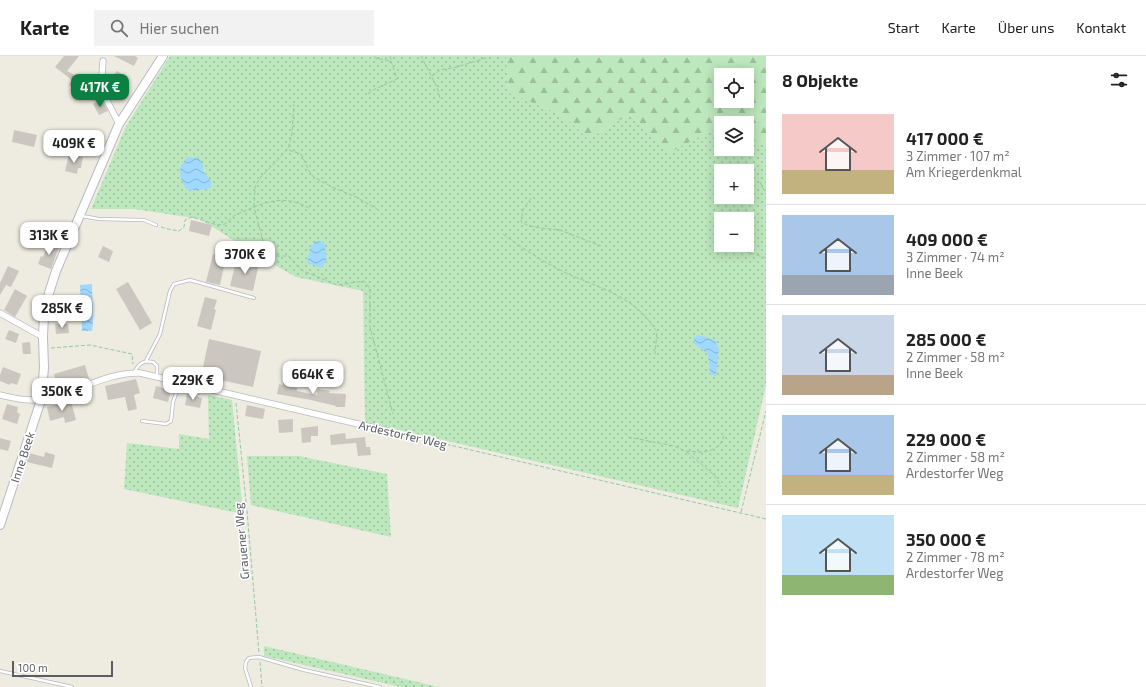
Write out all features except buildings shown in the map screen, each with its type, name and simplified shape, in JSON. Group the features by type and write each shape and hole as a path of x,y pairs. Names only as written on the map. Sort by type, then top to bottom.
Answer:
{"street":[{"name":"Inne Beek","path":"0,525 41,400 44,368 44,314 56,271 119,124 163,56"},
{"path":"103,62 100,89 119,124"},
{"path":"0,313 43,337"},
{"name":"Ardestorfer Weg","path":"0,395 24,400 41,400 117,375 134,373 157,376 388,431"}],"lane":[{"path":"80,215 99,219 144,220 156,225"},
{"path":"146,361 160,334 170,291 174,284 190,280 254,298"},
{"path":"134,373 140,363 146,361 153,362 157,366 157,376"},
{"path":"142,421 166,424 171,421 174,398 180,382"},
{"path":"251,687 245,665 249,658 259,657 304,670 380,687"},
{"path":"0,671 72,687"}],"path":[{"path":"374,56 375,58 391,61"},
{"path":"368,94 373,90 397,79 390,56"},
{"path":"421,56 437,87 440,98"},
{"path":"432,76 440,70 457,67 486,58 486,56"},
{"path":"294,104 292,134 288,149 260,178 255,187 254,206 264,245 273,256 289,256 300,270 336,285 364,281 370,288 370,327 393,414"},
{"path":"288,149 301,154 309,171 314,177 332,187 356,197 376,209"},
{"path":"760,182 766,194"},
{"path":"531,198 523,210 521,222 529,226 560,230 601,246"},
{"path":"161,227 179,231 184,227 185,220 192,217 217,225 225,224 235,215 254,206 276,200 299,203 309,208"},
{"path":"503,234 536,257 560,270 611,292 644,314 657,332 655,354"},
{"path":"747,252 766,258"},
{"path":"44,348 90,345 132,354 134,373"},
{"name":"Grauener Weg","path":"235,394 247,511 262,687"},
{"path":"741,513 766,411"},
{"name":"Ardestorfer Weg","path":"388,431 766,519"},
{"path":"685,451 709,451 719,446 724,436"},
{"path":"628,437 674,446 685,451 714,476 722,486"}],"green space":[{"path":"170,56 506,56 509,93 553,111 572,123 588,139 630,114 668,152 714,129 714,156 754,156 754,141 766,145 766,385 738,508 365,422 363,291 296,277 262,258 200,219 134,209 91,209 125,128"},
{"path":"506,56 766,56 766,145 754,141 754,116 714,116 714,130 668,153 630,114 588,139 572,123 553,111 509,93"},
{"path":"208,395 232,400 243,514 124,489 127,443 179,449 179,434 209,439"},
{"path":"247,456 299,456 387,474 391,537 251,505"},
{"path":"264,646 439,687 401,687 264,656"}],"water":[{"path":"188,157 198,158 203,164 203,171 211,181 211,188 187,190 182,181 180,169"},
{"path":"316,241 324,241 326,262 321,268 307,263 310,247"},
{"path":"92,284 92,331 82,331 80,285"},
{"path":"698,335 715,340 719,349 716,376 710,375 708,354 694,344 694,338"}]}
